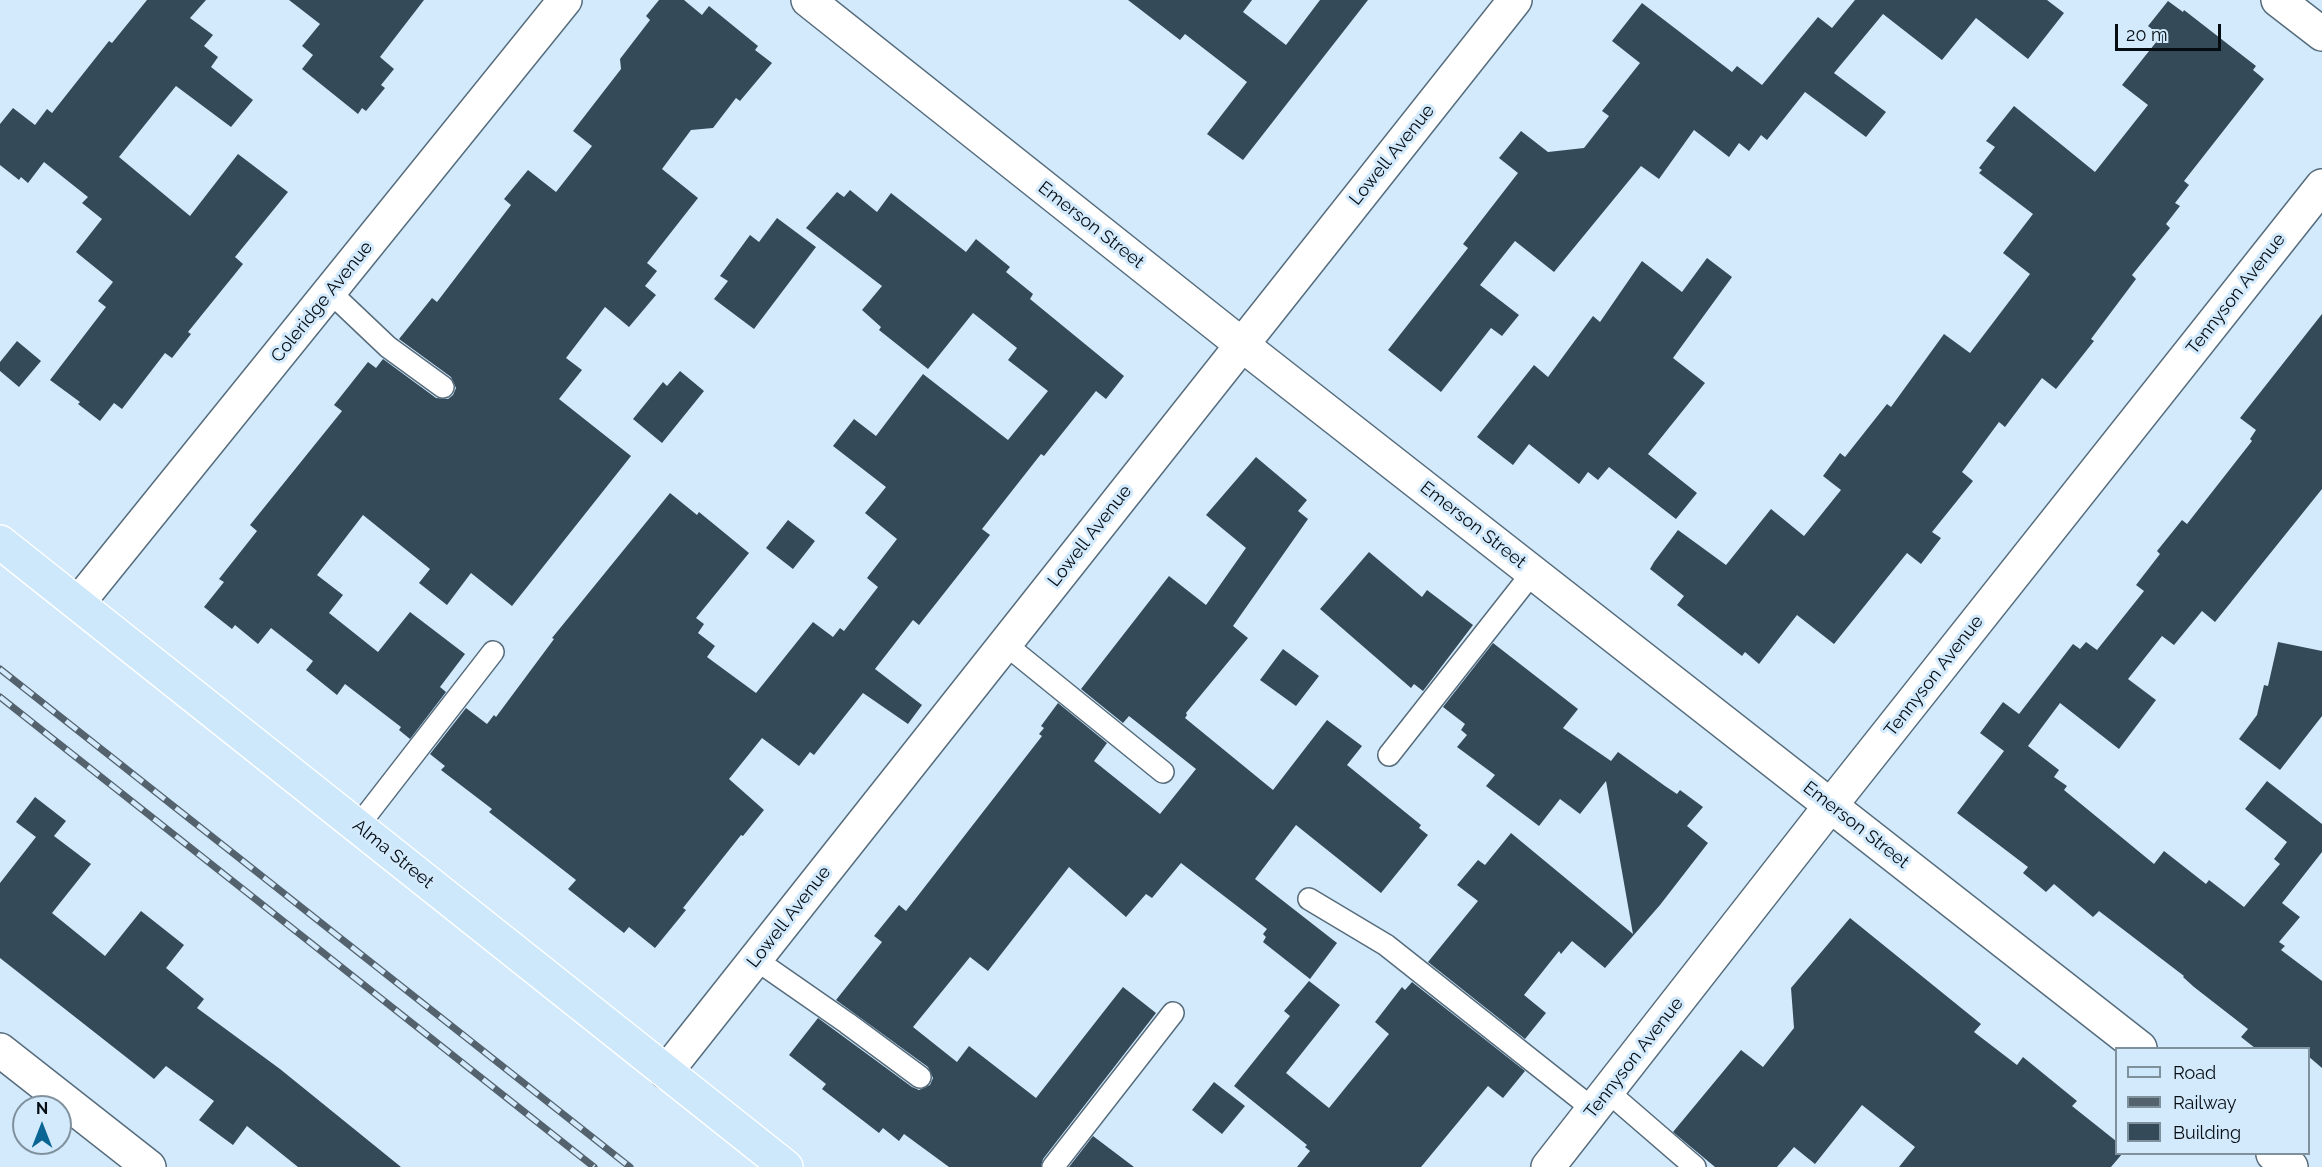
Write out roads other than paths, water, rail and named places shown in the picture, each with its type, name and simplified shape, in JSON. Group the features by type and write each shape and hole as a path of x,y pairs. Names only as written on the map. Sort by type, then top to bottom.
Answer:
{"main road":[{"name":"Alma Street","path":"0,542 786,1167"}],"street":[{"name":"Coleridge Avenue","path":"78,603 565,0"},
{"name":"Emerson Street","path":"808,0 1241,344 2139,1047"},
{"name":"Lowell Avenue","path":"666,1072 1515,0"},
{"path":"2278,0 2322,34"},
{"name":"Tennyson Avenue","path":"1556,1164 1600,1100 1831,805 2322,186"},
{"path":"0,1050 149,1167"},
{"path":"2274,1155 2291,1167"}],"lane":[{"path":"330,292 388,347 443,387"},
{"path":"1389,755 1533,572"},
{"path":"1005,644 1163,772"},
{"path":"358,826 493,652"},
{"path":"1309,899 1386,945 1695,1167"},
{"path":"755,960 847,1023 920,1077"},
{"path":"1053,1167 1173,1013"}],"railway":[{"path":"0,669 630,1167"},
{"path":"0,697 594,1167"}]}
